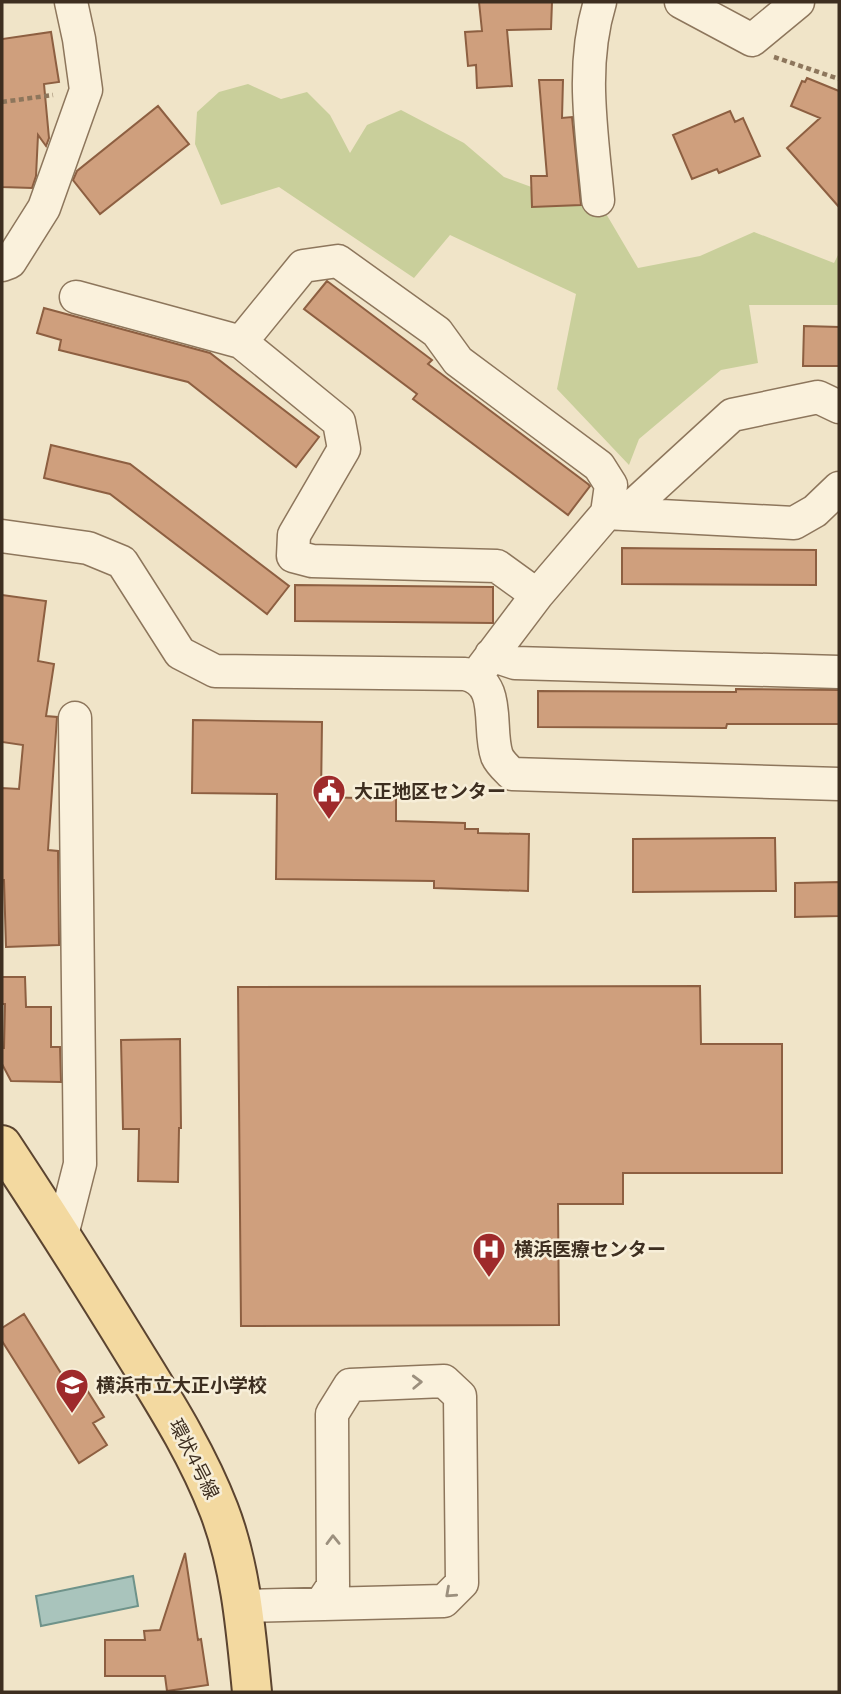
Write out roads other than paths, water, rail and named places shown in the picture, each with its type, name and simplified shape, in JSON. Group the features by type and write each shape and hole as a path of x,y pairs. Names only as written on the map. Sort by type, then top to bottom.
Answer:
{"main road":[{"name":"環状4号線","path":"2,1145 62,1235 188,1442 220,1511 243,1606 252,1692"}],"street":[{"path":"2,265 10,262 44,208 86,90 71,2"},
{"path":"598,200 589,112 588,65 600,2"},
{"path":"681,2 752,40 798,2"},
{"path":"241,342 303,266 338,261 437,332 458,361 599,466 611,485 615,514"},
{"path":"75,297 241,342 339,422 344,449 295,536 293,556 312,561 497,566 537,595"},
{"path":"839,407 818,397 732,415 615,514 537,595 484,666 498,758 512,774 839,784"},
{"path":"615,514 794,523 815,511 839,488"},
{"path":"2,536 88,548 122,562 180,653 215,671 465,674 484,666 515,663 839,672"},
{"path":"62,1235 79,1164 75,718"},
{"path":"243,1606 444,1601 462,1583 460,1396 444,1381 350,1385 331,1414 333,1586 321,1604"}],"water":[{"path":"133,1576 138,1606 41,1626 36,1596"}],"place":[{"name":"大正地区センター","path":"329,821"},
{"name":"横浜医療センター","path":"489,1279"},
{"name":"横浜市立大正小学校","path":"72,1415"}]}
